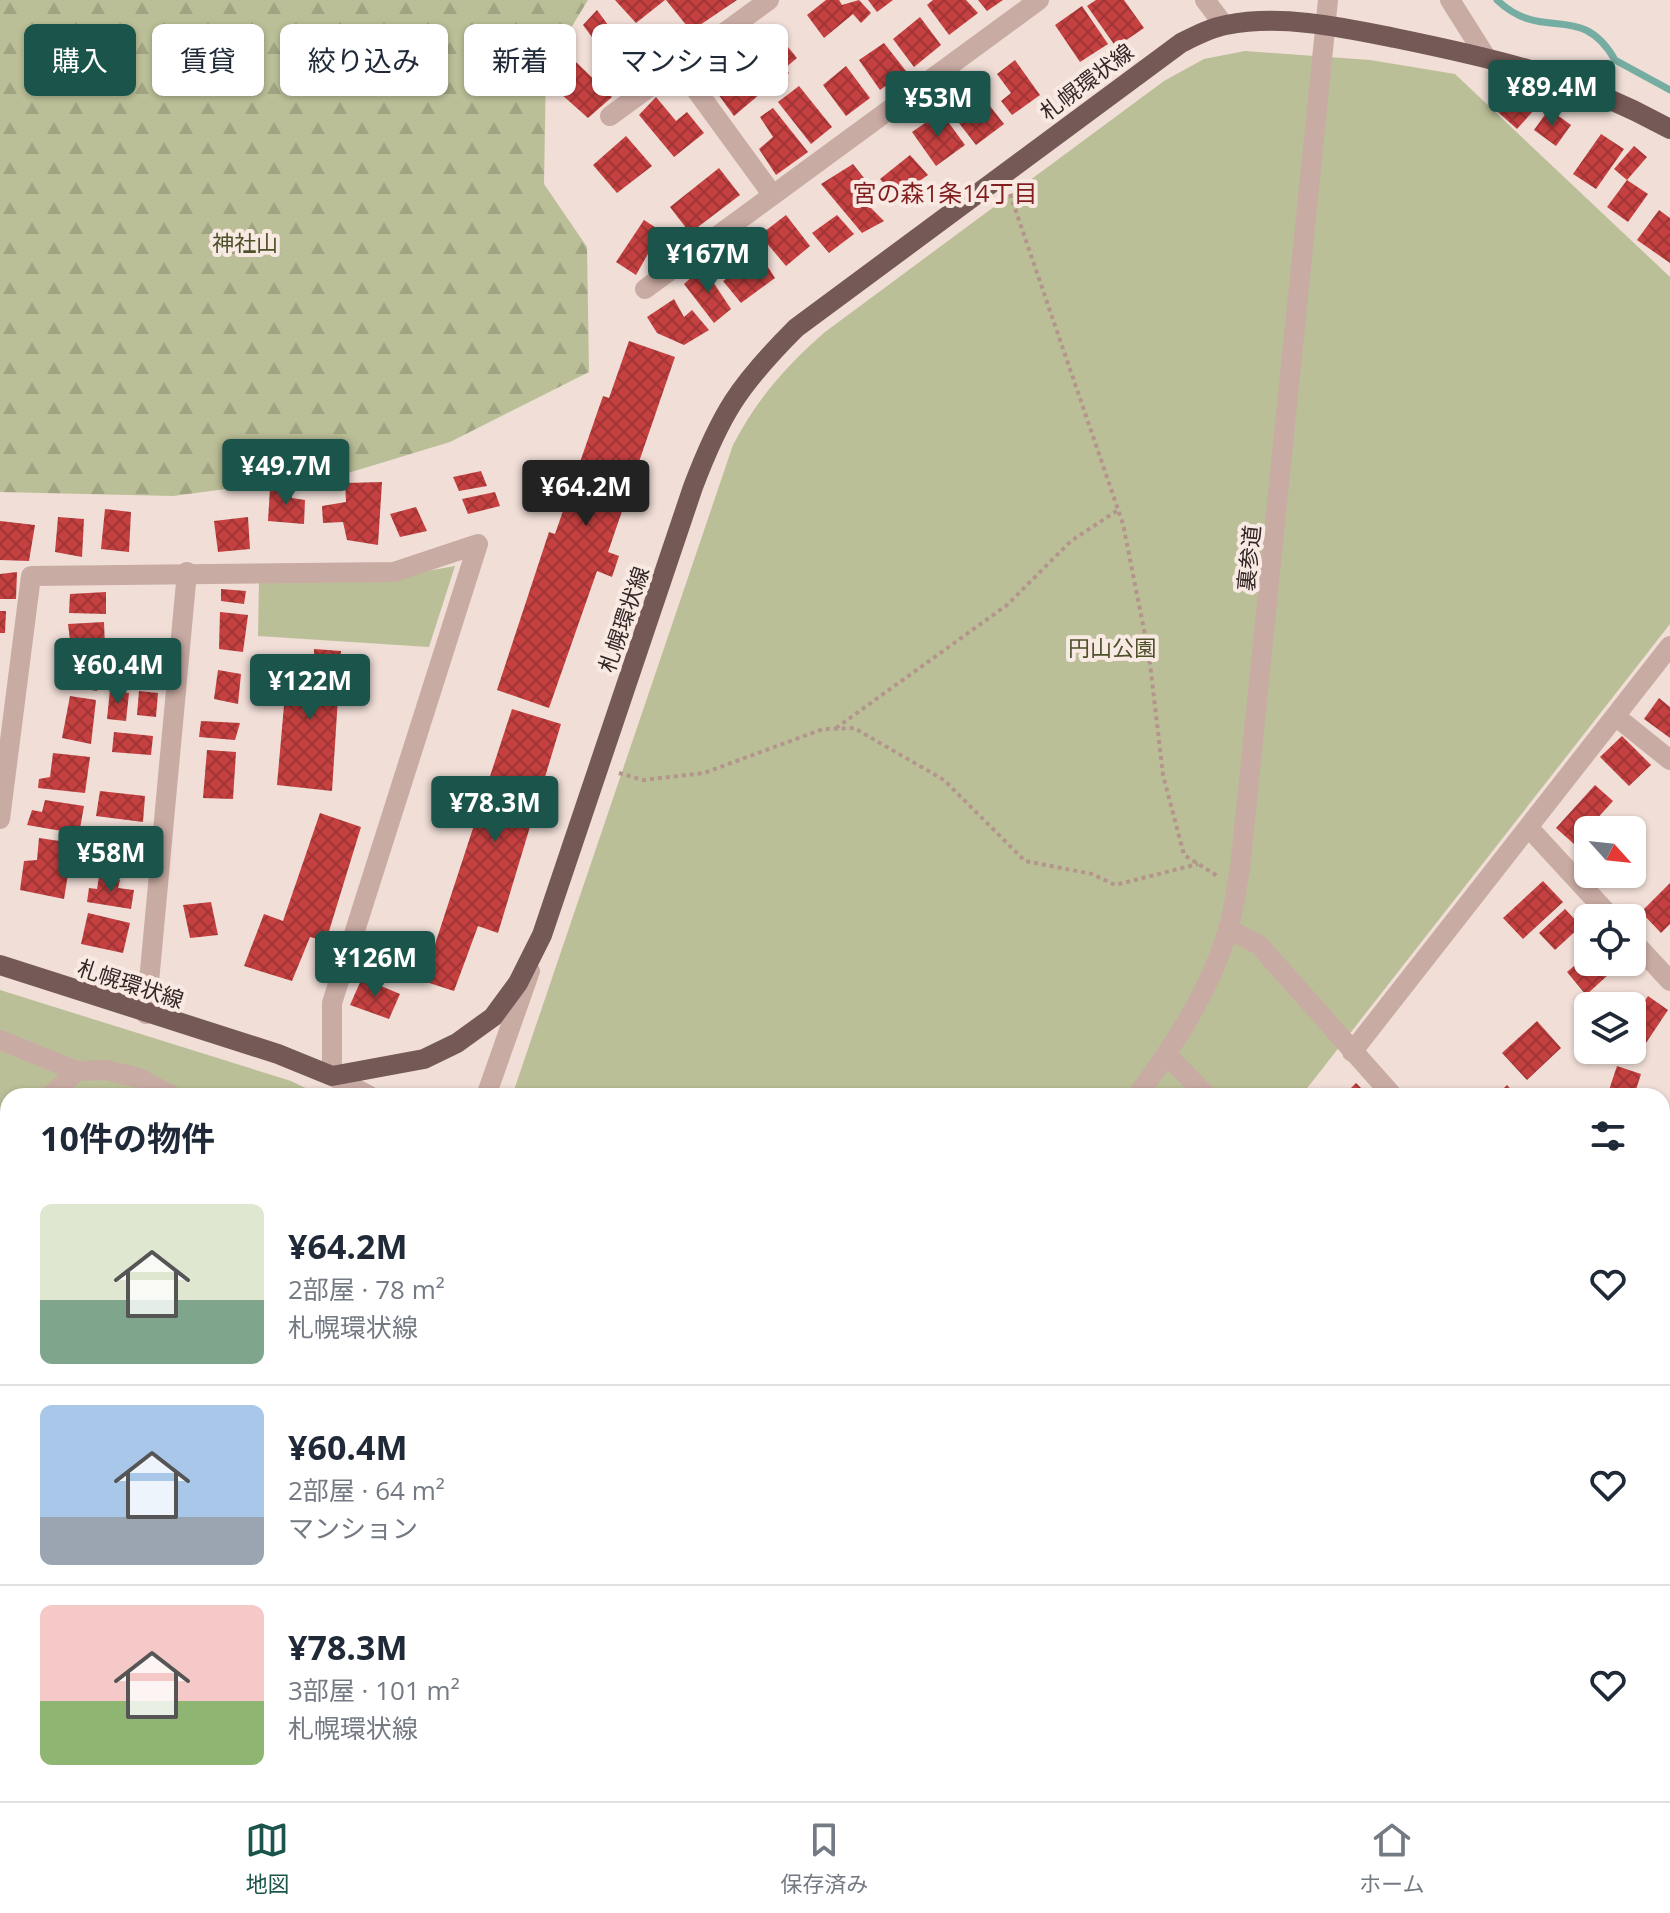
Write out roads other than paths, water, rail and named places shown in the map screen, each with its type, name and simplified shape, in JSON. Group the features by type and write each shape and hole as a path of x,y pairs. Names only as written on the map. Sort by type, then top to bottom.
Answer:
{"main road":[{"name":"札幌環状線","path":"0,965 278,1054 332,1076 424,1059 457,1043 493,1017 518,983 542,935 693,487 712,437 741,386 796,328 1151,62 1181,43 1224,25 1255,21 1324,26 1532,68 1600,92 1670,129"}],"street":[{"path":"735,24 769,0"},
{"path":"645,289 1039,0"},
{"path":"1205,0 1224,25"},
{"name":"裏参道","path":"1143,1088 1167,1055 1203,992 1228,929 1236,888 1328,0"},
{"path":"1450,0 1486,57"},
{"path":"610,116 637,96"},
{"path":"701,96 772,194"},
{"path":"0,819 31,576 394,572 478,544 332,1003 332,1076 351,1088"},
{"path":"146,1014 187,572"},
{"path":"1352,1052 1670,646"},
{"path":"1624,723 1670,760"},
{"path":"1529,828 1599,904"},
{"path":"1228,929 1259,945 1386,1088"},
{"path":"489,1088 542,935"},
{"path":"1646,952 1666,968"},
{"path":"0,1040 77,1071 106,1070 139,1078 158,1088"},
{"path":"1167,1055 1199,1088"},
{"path":"59,1088 77,1071"}],"waterway":[{"path":"1497,0 1530,20 1575,26 1589,32 1602,42 1615,60 1670,90"}],"district":[{"name":"宮の森1条14丁目","path":"945,192"}],"park label":[{"name":"神社山","path":"245,242"},
{"name":"円山公園","path":"1112,647"}]}
